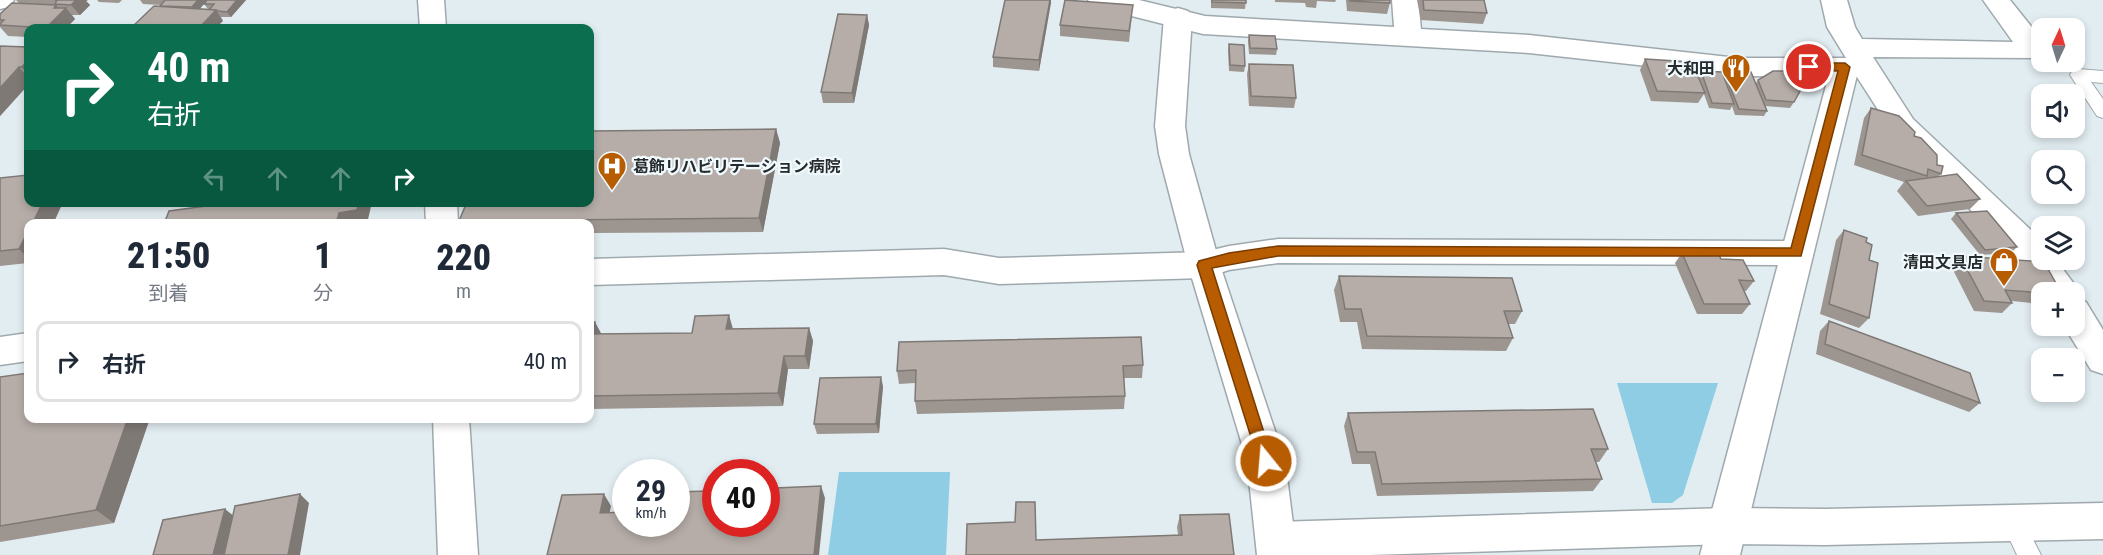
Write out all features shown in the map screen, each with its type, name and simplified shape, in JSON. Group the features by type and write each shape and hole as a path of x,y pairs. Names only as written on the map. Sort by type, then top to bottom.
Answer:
{"street":[{"path":"431,0 432,24"},
{"path":"1101,0 1176,11 1203,25 1529,44 1738,67 2035,51 1996,0"},
{"path":"1405,0 1408,36"},
{"path":"1834,0 1854,61 1903,126 2021,240 2055,282"},
{"path":"1176,11 1170,126 1173,154 1204,265 1266,461 1276,548 2021,539 2103,521"},
{"path":"1723,541 1797,253 1854,61"},
{"path":"594,272 944,262 999,271 1204,265 1229,258 1278,251 1797,253"},
{"path":"2085,330 2103,360"},
{"path":"0,351 24,348"},
{"path":"451,423 458,555"}],"lane":[{"path":"2103,77 2078,75 2103,112"}],"shaded area":[{"path":"1617,383 1718,383 1683,495 1672,503 1652,503"},
{"path":"839,472 950,472 946,555 828,555"}],"building":[{"path":"57,0 76,0 71,5 55,4"},
{"path":"165,0 198,0 192,7 160,6"},
{"path":"207,0 237,0 227,12 209,10 214,4 204,4"},
{"path":"1005,0 1050,0 1039,60 993,57"},
{"path":"1065,0 1133,5 1129,31 1060,25"},
{"path":"1212,0 1246,0 1246,3 1212,2"},
{"path":"1390,0 1390,3 1350,1"},
{"path":"1423,0 1484,0 1487,13 1424,10"},
{"path":"12,3 56,5 54,8 66,8 50,24 24,24 24,27 0,25 4,20 0,20 0,14"},
{"path":"154,6 216,10 203,24 135,24"},
{"path":"838,14 867,15 852,93 821,92"},
{"path":"1249,35 1275,36 1277,49 1250,48"},
{"path":"1229,44 1244,45 1245,66 1230,65"},
{"path":"0,46 24,47 24,65 19,67 0,88"},
{"path":"1645,59 1692,62 1705,93 1657,91"},
{"path":"1249,64 1293,65 1296,98 1251,96"},
{"path":"1723,70 1751,72 1767,111 1739,109"},
{"path":"1701,71 1722,72 1734,104 1712,103"},
{"path":"1773,71 1791,71 1806,80 1794,102 1766,100 1758,80"},
{"path":"1871,108 1899,116 1915,132 1914,136 1921,138 1937,155 1937,165 1943,166 1941,174 1928,169 1927,176 1862,155"},
{"path":"776,129 759,218 460,219 465,207 594,207 594,131"},
{"path":"1957,174 1980,199 1927,206 1906,181"},
{"path":"24,175 24,207 40,207 34,219 24,219 24,239 19,249 0,251 0,178"},
{"path":"199,207 358,207 357,210 339,213 337,219 166,219 169,211"},
{"path":"1987,211 2017,247 1985,250 1956,213"},
{"path":"1844,230 1867,238 1866,242 1872,245 1869,260 1878,263 1869,318 1829,304"},
{"path":"1682,253 1718,253 1721,259 1743,260 1754,281 1739,280 1750,304 1704,304"},
{"path":"1960,256 2031,261 2031,270 2049,270 2055,282 2031,282 2031,292 2005,290 2012,303 1984,301"},
{"path":"1339,276 1512,278 1522,311 1504,311 1513,338 1367,336 1361,309 1345,309"},
{"path":"729,315 726,329 809,328 805,356 784,356 778,393 594,396 594,334 692,333 695,316"},
{"path":"1829,321 1970,373 1980,403 1825,344"},
{"path":"1141,337 1143,365 1123,366 1125,396 915,401 916,370 897,371 899,342"},
{"path":"24,374 24,423 126,423 96,510 0,526 0,377"},
{"path":"881,377 876,424 814,424 820,378"},
{"path":"1593,409 1608,449 1591,449 1602,479 1382,484 1375,452 1357,452 1348,413"},
{"path":"821,486 814,555 547,555 562,495 604,494 600,513 612,513 612,537 690,537 690,492 702,491 702,537 780,537 780,488"},
{"path":"300,494 288,555 224,555 235,506"},
{"path":"1016,502 1035,502 1036,540 1182,535 1180,515 1229,514 1234,555 966,555 967,524 1015,522"},
{"path":"225,509 213,555 153,555 163,520"}],"place":[{"name":"大和田","path":"1736,94"},
{"name":"葛飾リハビリテーション病院","path":"612,192"},
{"name":"清田文具店","path":"2004,288"}],"route":[{"path":"1266,461 1204,265 1229,258 1278,251 1797,253 1845,67 1809,67"}]}
